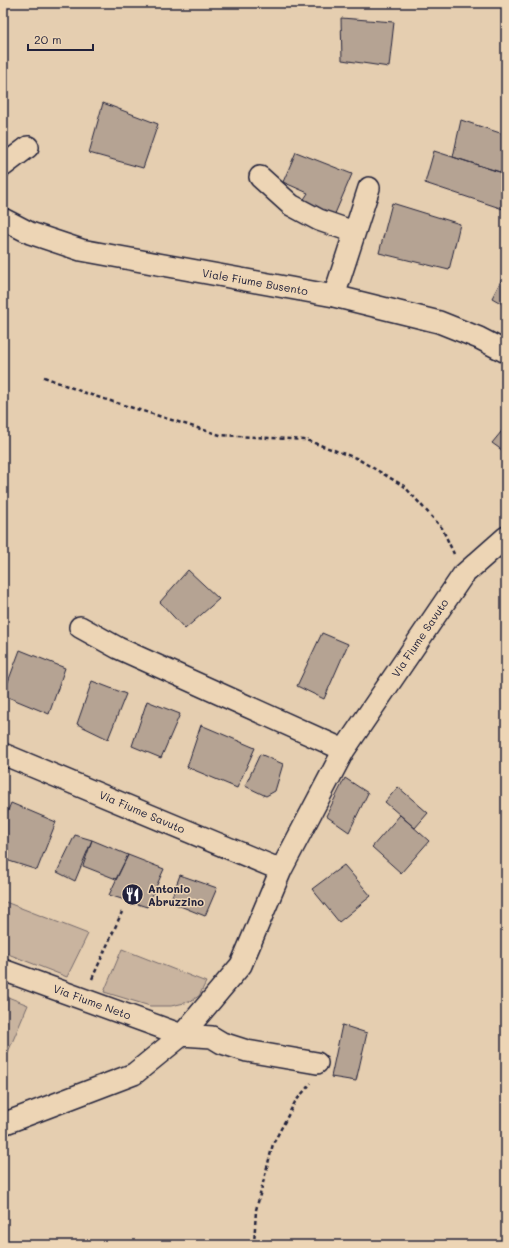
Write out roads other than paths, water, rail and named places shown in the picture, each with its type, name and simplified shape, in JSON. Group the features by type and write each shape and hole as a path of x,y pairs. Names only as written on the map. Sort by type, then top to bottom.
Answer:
{"street":[{"path":"3,166 28,148"},
{"path":"260,177 291,205 319,220 354,232"},
{"path":"334,296 369,188"},
{"name":"Viale Fiume Busento","path":"3,219 30,233 81,250 334,296 439,322 479,338 506,352"},
{"name":"Via Fiume Savuto","path":"3,1124 134,1074 182,1035 241,965 281,870 344,750 463,575 506,537"},
{"path":"80,627 118,648 344,750"},
{"name":"Via Fiume Savuto","path":"3,754 281,870"},
{"name":"Via Fiume Neto","path":"3,970 182,1035 212,1038 222,1043 247,1051 317,1063"}],"place":[{"name":"Antonio Abruzzino","path":"133,895"}]}
